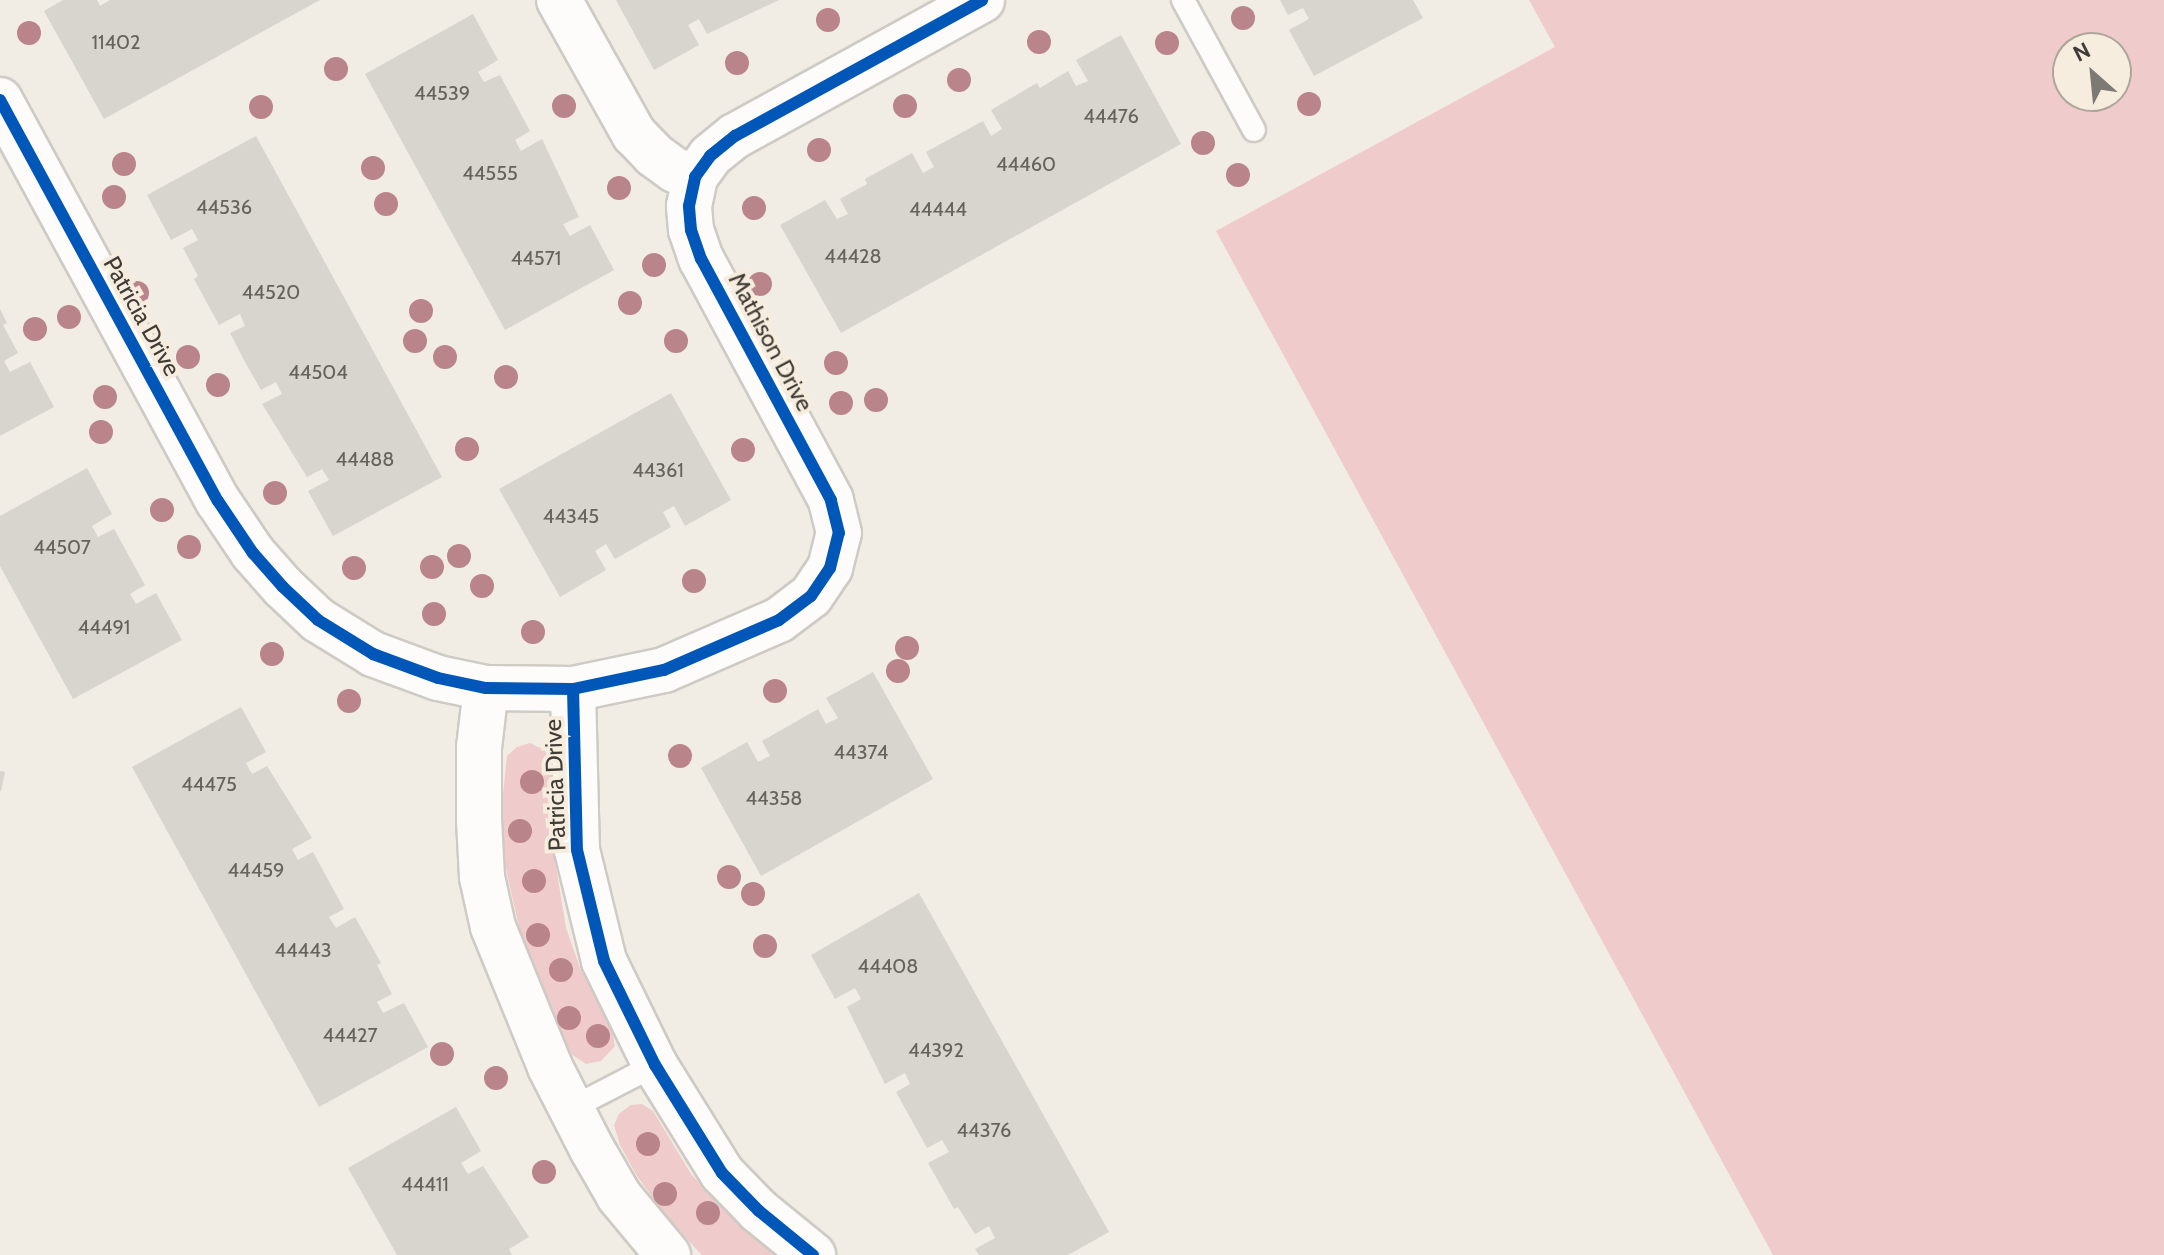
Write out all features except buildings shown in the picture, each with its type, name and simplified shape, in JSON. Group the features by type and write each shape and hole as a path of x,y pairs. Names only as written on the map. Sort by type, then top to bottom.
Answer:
{"street":[{"path":"559,0 634,134 654,155 675,170 695,177 710,156 735,136 982,0"},
{"name":"Patricia Drive","path":"0,100 218,501 253,553 318,620 373,654 438,678 486,688 573,689 577,850 604,961 655,1065 722,1173 759,1211 813,1255"},
{"name":"Mathison Drive","path":"573,689 664,670 779,620 811,596 830,568 839,533 831,500 701,259 691,230 689,206 695,177"},
{"path":"486,688 479,748 482,877 493,927 550,1067 619,1196 668,1255"}],"lane":[{"path":"1183,0 1254,130"},
{"path":"572,1108 655,1065"}],"shaded area":[{"path":"1529,0 2164,0 2164,1255 1773,1255 1216,231 1555,47"},
{"path":"530,743 544,750 552,762 551,836 566,928 580,968 612,1031 615,1046 601,1061 586,1064 571,1054 530,970 505,864 502,804 507,756 517,747"},
{"path":"642,1104 653,1111 691,1174 720,1206 775,1255 702,1255 670,1221 637,1176 620,1145 614,1125 619,1114 631,1105"}],"cycle path":[{"path":"0,100 218,501 253,553 283,587 318,620 373,654 438,678 486,688 573,689 664,670 779,620 811,596 830,568 839,533 831,500 701,259 691,230 689,206 695,177 710,156 735,136 982,0"},
{"path":"573,689 577,850 604,961 655,1065 722,1173 759,1211 813,1255"}]}
